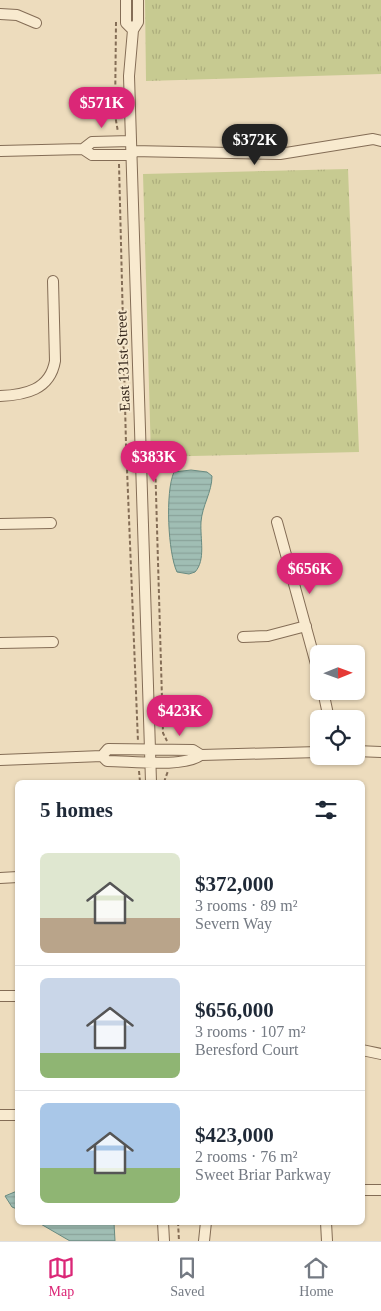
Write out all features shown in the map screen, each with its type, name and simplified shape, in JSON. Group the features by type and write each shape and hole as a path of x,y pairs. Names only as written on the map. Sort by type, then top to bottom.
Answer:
{"street":[{"name":"East 131st Street","path":"126,0 126,22 133,30"},
{"name":"East 131st Street","path":"138,0 138,22 133,30 129,76 151,780"},
{"path":"0,14 18,15 36,23"},
{"path":"0,152 83,149 92,155 119,154 132,149 280,154 373,139 381,141"},
{"path":"83,149 92,142 118,141 132,149"},
{"path":"0,396 32,392 41,386 51,374 54,361 53,281"},
{"path":"277,522 311,645"},
{"path":"0,524 50,523"},
{"path":"243,637 268,636 306,626"},
{"path":"0,643 53,642"},
{"path":"0,760 102,756 108,749 138,748 193,750 201,755 310,752"},
{"path":"365,752 381,752"},
{"path":"102,756 107,761 193,761 201,755"},
{"path":"0,878 15,877"},
{"path":"0,996 15,996"},
{"path":"365,1051 381,1054"},
{"path":"0,1115 15,1115"},
{"path":"365,1190 381,1190"},
{"path":"163,1225 164,1241"},
{"path":"204,1241 206,1225"},
{"path":"326,1225 327,1241"}],"path":[{"path":"116,15 115,115 118,120 118,141"},
{"path":"119,154 126,444 138,748"},
{"path":"155,459 163,733 166,738"},
{"path":"139,761 140,780"},
{"path":"165,780 168,771"},
{"path":"178,1225 179,1241"}],"green space":[{"path":"145,0 381,0 381,74 146,81"},
{"path":"348,169 359,452 151,457 143,174"}],"water":[{"path":"191,470 207,472 212,476 202,516 200,562 195,572 189,574 177,572 171,551 169,493 174,472"},
{"path":"15,1192 15,1208 12,1207 5,1196"},
{"path":"42,1225 114,1225 115,1241 70,1241"}]}
